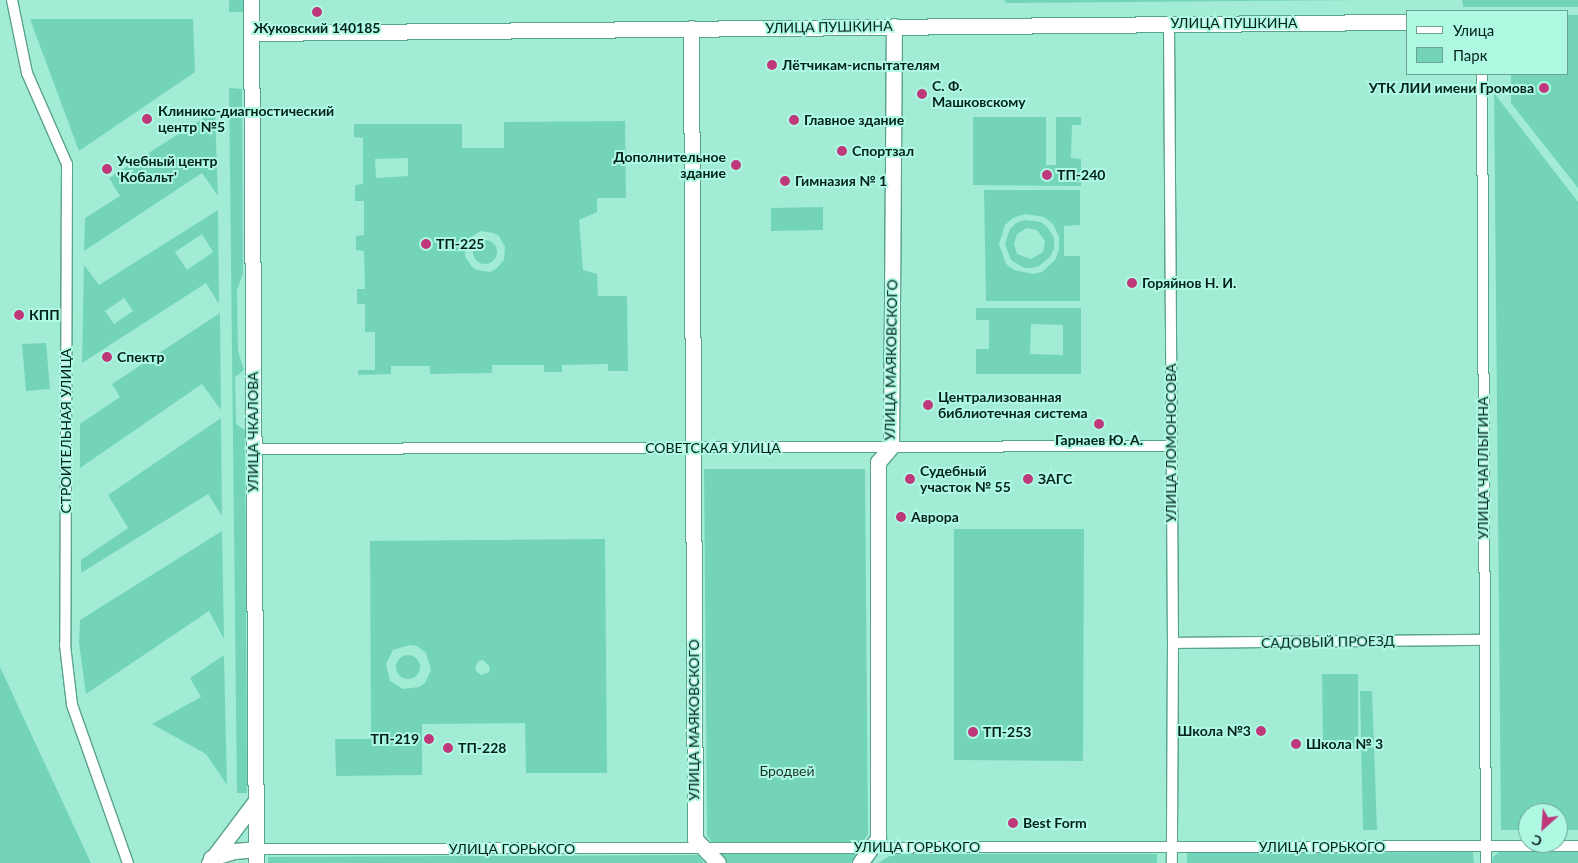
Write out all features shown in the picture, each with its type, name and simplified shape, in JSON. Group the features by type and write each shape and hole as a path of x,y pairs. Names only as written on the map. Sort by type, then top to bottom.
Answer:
{"street":[{"name":"СТРОИТЕЛЬНАЯ УЛИЦА","path":"12,0 27,73 67,164 65,645 72,705 128,863"},
{"name":"УЛИЦА ЧКАЛОВА","path":"251,0 256,856"},
{"name":"УЛИЦА ПУШКИНА","path":"251,34 1406,22"},
{"name":"УЛИЦА ЛОМОНОСОВА","path":"1169,24 1173,643 1172,863"},
{"name":"УЛИЦА МАЯКОВСКОГО","path":"860,863 878,838 878,462 891,447 894,26"},
{"name":"УЛИЦА МАЯКОВСКОГО","path":"692,28 695,839 718,863"},
{"name":"УЛИЦА ЧАПЛЫГИНА","path":"1482,75 1486,863"},
{"name":"СОВЕТСКАЯ УЛИЦА","path":"253,449 1172,446"},
{"name":"САДОВЫЙ ПРОЕЗД","path":"1173,643 1484,640"},
{"path":"208,861 255,802"},
{"name":"УЛИЦА ГОРЬКОГО","path":"256,856 705,848 1578,846"},
{"path":"208,861 256,856"}],"green space":[{"path":"229,0 244,0 244,12 229,12"},
{"path":"1004,0 1371,0 1007,3"},
{"path":"1462,0 1578,0 1578,7 1463,7"},
{"name":"УТК ЛИИ имени Громова","path":"1568,15 1578,15 1578,188 1511,103 1511,75 1568,75"},
{"path":"30,19 193,19 195,72 79,151"},
{"path":"229,88 242,89 243,274 237,290 238,351 244,370 235,377 236,424 245,430 247,793 237,793"},
{"path":"1494,93 1578,202 1578,830 1568,830 1568,803 1518,803 1518,830 1501,830"},
{"path":"215,111 218,196 202,173 84,251 85,218 120,196 109,178"},
{"path":"973,117 1046,117 1046,165 1056,165 1056,117 1081,117 1081,125 1072,125 1071,158 1081,159 1081,186 973,185"},
{"path":"625,121 626,198 597,198 597,212 579,220 583,270 597,274 598,296 627,296 628,371 608,371 608,364 562,365 562,372 544,372 544,365 492,365 492,373 430,374 430,366 391,366 391,374 358,375 358,370 375,370 375,332 365,332 365,304 357,304 357,289 365,289 364,251 356,250 356,236 364,235 364,201 355,201 355,185 363,184 363,138 354,137 354,124 462,124 462,148 504,148 504,122","holes":["408,158 408,176 376,178 375,159","481,231 499,236 505,247 504,260 496,269 490,272 477,270 472,267 465,256 466,243"]},
{"path":"984,190 1080,190 1080,225 1064,226 1064,256 1080,256 1080,301 986,301","holes":["1025,214 1044,217 1053,224 1059,237 1059,250 1055,260 1042,272 1033,274 1014,270 1006,264 999,244 1005,225 1013,218"]},
{"path":"823,207 823,230 771,231 771,208"},
{"path":"218,210 219,304 206,283 82,363 84,265 99,285","holes":["202,234 213,252 187,270 175,252","124,298 133,311 114,324 105,311"]},
{"path":"1025,220 1041,222 1048,228 1054,238 1054,249 1050,257 1039,266 1024,268 1011,260 1005,244 1010,229 1016,223","holes":["1027,228 1037,230 1045,241 1043,252 1031,259 1017,254 1014,244 1017,234"]},
{"path":"485,240 494,243 497,252 494,261 485,264 476,261 473,252 476,243"},
{"path":"976,308 1081,308 1081,374 976,374 976,349 989,349 989,320 976,320","holes":["1031,324 1063,325 1063,355 1030,354"]},
{"path":"220,313 221,410 202,384 80,468 80,424 120,397 112,384"},
{"path":"46,343 50,389 26,391 22,344"},
{"path":"221,418 222,516 208,494 81,573 81,560 128,528 108,495"},
{"name":"Бродвей","path":"704,469 865,469 868,834 851,863 725,863 707,835"},
{"path":"954,529 1084,529 1083,761 954,760"},
{"path":"222,531 224,639 209,611 86,694 79,643 80,620"},
{"path":"605,539 607,773 526,773 525,723 422,724 422,775 336,776 335,739 371,739 370,541","holes":["410,645 417,646 426,653 431,670 425,683 419,687 403,689 390,681 386,664 393,650","483,660 490,667 489,672 481,675 475,667 479,661"]},
{"path":"224,655 227,785 206,754 152,724 201,697 190,678"},
{"path":"408,655 417,658 420,667 417,676 408,679 399,676 396,667 399,658"},
{"path":"0,667 91,863 0,863"},
{"path":"1322,674 1358,674 1358,748 1323,748"},
{"path":"1360,691 1372,691 1377,830 1363,830"},
{"path":"1500,851 1568,853 1568,851 1578,851 1578,863 1492,863 1493,857"},
{"path":"1473,852 1474,863 1187,863 1187,853"},
{"path":"893,854 1157,854 1157,863 878,863"},
{"path":"698,855 704,863 268,863 268,857"}],"place":[{"name":"Жуковский 140185","path":"317,12"},
{"name":"Лётчикам-испытателям","path":"772,65"},
{"name":"УТК ЛИИ имени Громова","path":"1544,88"},
{"name":"С. Ф. Машковскому","path":"922,94"},
{"name":"Клинико-диагностический центр №5","path":"147,119"},
{"name":"Главное здание","path":"794,120"},
{"name":"Спортзал","path":"842,151"},
{"name":"Дополнительное здание","path":"736,165"},
{"name":"Учебный центр 'Кобальт'","path":"107,169"},
{"name":"ТП-240","path":"1047,175"},
{"name":"Гимназия № 1","path":"785,181"},
{"name":"ТП-225","path":"426,244"},
{"name":"Горяйнов Н. И.","path":"1132,283"},
{"name":"КПП","path":"19,315"},
{"name":"Спектр","path":"107,357"},
{"name":"Централизованная библиотечная система","path":"928,405"},
{"name":"Гарнаев Ю. А.","path":"1099,424"},
{"name":"Судебный участок № 55","path":"910,479"},
{"name":"ЗАГС","path":"1028,479"},
{"name":"Аврора","path":"901,517"},
{"name":"Школа №3","path":"1261,731"},
{"name":"ТП-253","path":"973,732"},
{"name":"ТП-219","path":"429,739"},
{"name":"Школа № 3","path":"1296,744"},
{"name":"ТП-228","path":"448,748"},
{"name":"Best Form","path":"1013,823"}]}
